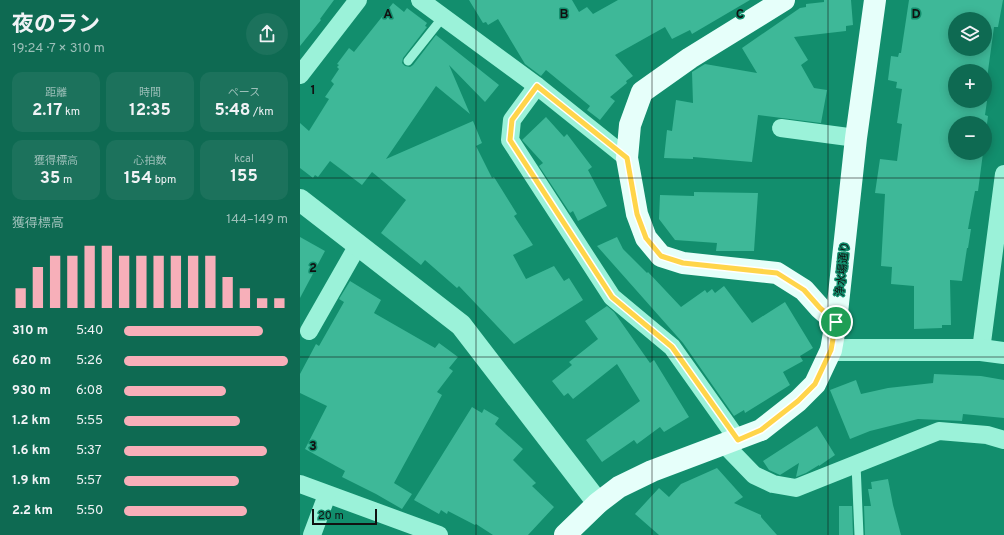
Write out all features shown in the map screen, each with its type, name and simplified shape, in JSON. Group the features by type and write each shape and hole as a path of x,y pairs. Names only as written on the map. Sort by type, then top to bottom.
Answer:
{"main road":[{"path":"784,0 690,58 642,92 630,125 627,158 637,214 646,238 661,256 683,263 777,273 804,290 820,308 836,322"},
{"name":"浄水場通り","path":"565,535 598,503 619,487 652,470 761,430 798,401 815,384 831,350 836,322 856,138 875,0"}],"street":[{"path":"300,75 358,0"},
{"path":"420,0 537,86 627,158"},
{"path":"537,86 512,120 510,140 612,297 672,347 731,442 754,475 773,484 796,488 939,431 987,435 1004,440"},
{"path":"781,128 856,138"},
{"path":"981,350 1004,174"},
{"path":"300,200 461,325 598,503"},
{"path":"310,331 358,245"},
{"path":"831,350 981,350 1004,353"},
{"path":"300,484 439,535"},
{"path":"312,535 327,495"}],"lane":[{"path":"408,61 444,17"},
{"path":"856,464 859,535"}],"building":[{"path":"300,0 334,0 320,19 321,20 300,46"},
{"path":"469,0 572,0 579,12 587,7 593,14 618,0 750,0 692,34 690,30 672,39 665,27 615,55 633,76 610,97 615,101 600,120 587,110 590,106 546,70 541,76 525,64 498,19 488,25 486,22 483,23"},
{"path":"824,0 851,0 853,25 846,26 846,31 794,37 808,60 801,65 814,88 827,90 821,123 758,115 752,162 693,157 693,159 664,158 667,130 672,131 676,100 693,103 692,72 705,64 757,73 742,48 800,8 806,7 806,4 824,2"},
{"path":"909,0 1003,0 998,27 994,27 992,42 992,12 948,12 948,56 990,56 989,64 948,64 948,108 986,108 985,115 988,116 948,116 948,160 982,160 978,191 975,191 968,229 971,229 962,281 950,280 951,325 942,325 942,328 914,329 914,286 891,284 892,267 881,266 885,194 875,193 880,159 897,161 902,124 897,123 902,89 896,88 897,82 888,80 891,56 898,57 899,53 901,53"},
{"path":"393,3 404,12 407,8 427,23 425,26 427,27 403,58 402,63 405,66 410,67 413,65 436,35 499,85 485,102 449,65 470,114 436,86 386,159 473,121 482,143 476,146 492,178 494,177 517,214 514,216 533,245 513,255 526,279 554,266 564,281 569,278 583,300 514,344 459,286 457,288 425,260 421,265 381,233 406,200 372,172 362,185 330,161 318,177 315,175 313,178 300,168 300,123 309,131 329,99 325,97 334,84 331,81 339,69 337,67 339,65 337,64 349,48 354,52"},
{"path":"546,117 564,137 567,134 592,167 588,170 607,206 578,221 573,211 570,213 539,166 543,163 522,140"},
{"path":"694,192 758,193 754,251 716,251 717,243 675,240 659,219 660,195 694,196"},
{"path":"300,237 325,251 300,298"},
{"path":"617,237 623,249 647,273 648,272 681,307 705,290 707,293 712,289 715,293 724,286 752,323 785,302 813,348 800,356 803,361 783,372 790,385 745,413 744,410 734,416 683,343 597,246"},
{"path":"350,281 381,300 374,313 435,348 439,343 458,357 449,368 453,371 437,392 442,395 394,483 412,494 402,509 342,477 345,471 305,449 327,406 300,393 300,374 316,344 319,346 344,302 339,299"},
{"path":"607,306 614,312 650,363 654,360 689,417 664,432 660,427 637,444 634,440 602,462 586,440 640,401 617,364 573,399 568,393 564,396 552,381 572,365 569,362 598,339 585,321"},
{"path":"934,374 981,376 1004,380 1004,418 963,414 962,421 918,419 870,431 850,439 830,390 856,380 861,394 888,388 933,383"},
{"path":"472,407 482,413 484,409 499,418 495,424 523,449 513,460 536,483 532,486 554,507 528,535 493,535 476,524 475,525 448,511 447,514 441,510 439,514 414,500"},
{"path":"817,426 835,455 819,466 796,477 799,463 780,475 769,470 763,461"},
{"path":"717,468 743,497 734,503 761,515 761,517 777,535 659,535 635,514 659,488 669,497 681,484"},
{"path":"888,479 901,535 865,535 864,506 871,506 868,489 872,489 871,482"},
{"path":"839,506 852,506 853,535 839,535"}],"route":[{"path":"537,86 627,158 637,214 646,238 661,256 683,263 777,273 804,290 820,308 836,322 831,350 815,384 798,401 761,430 738,440 672,347 612,297 510,140 512,120 537,86"}]}
